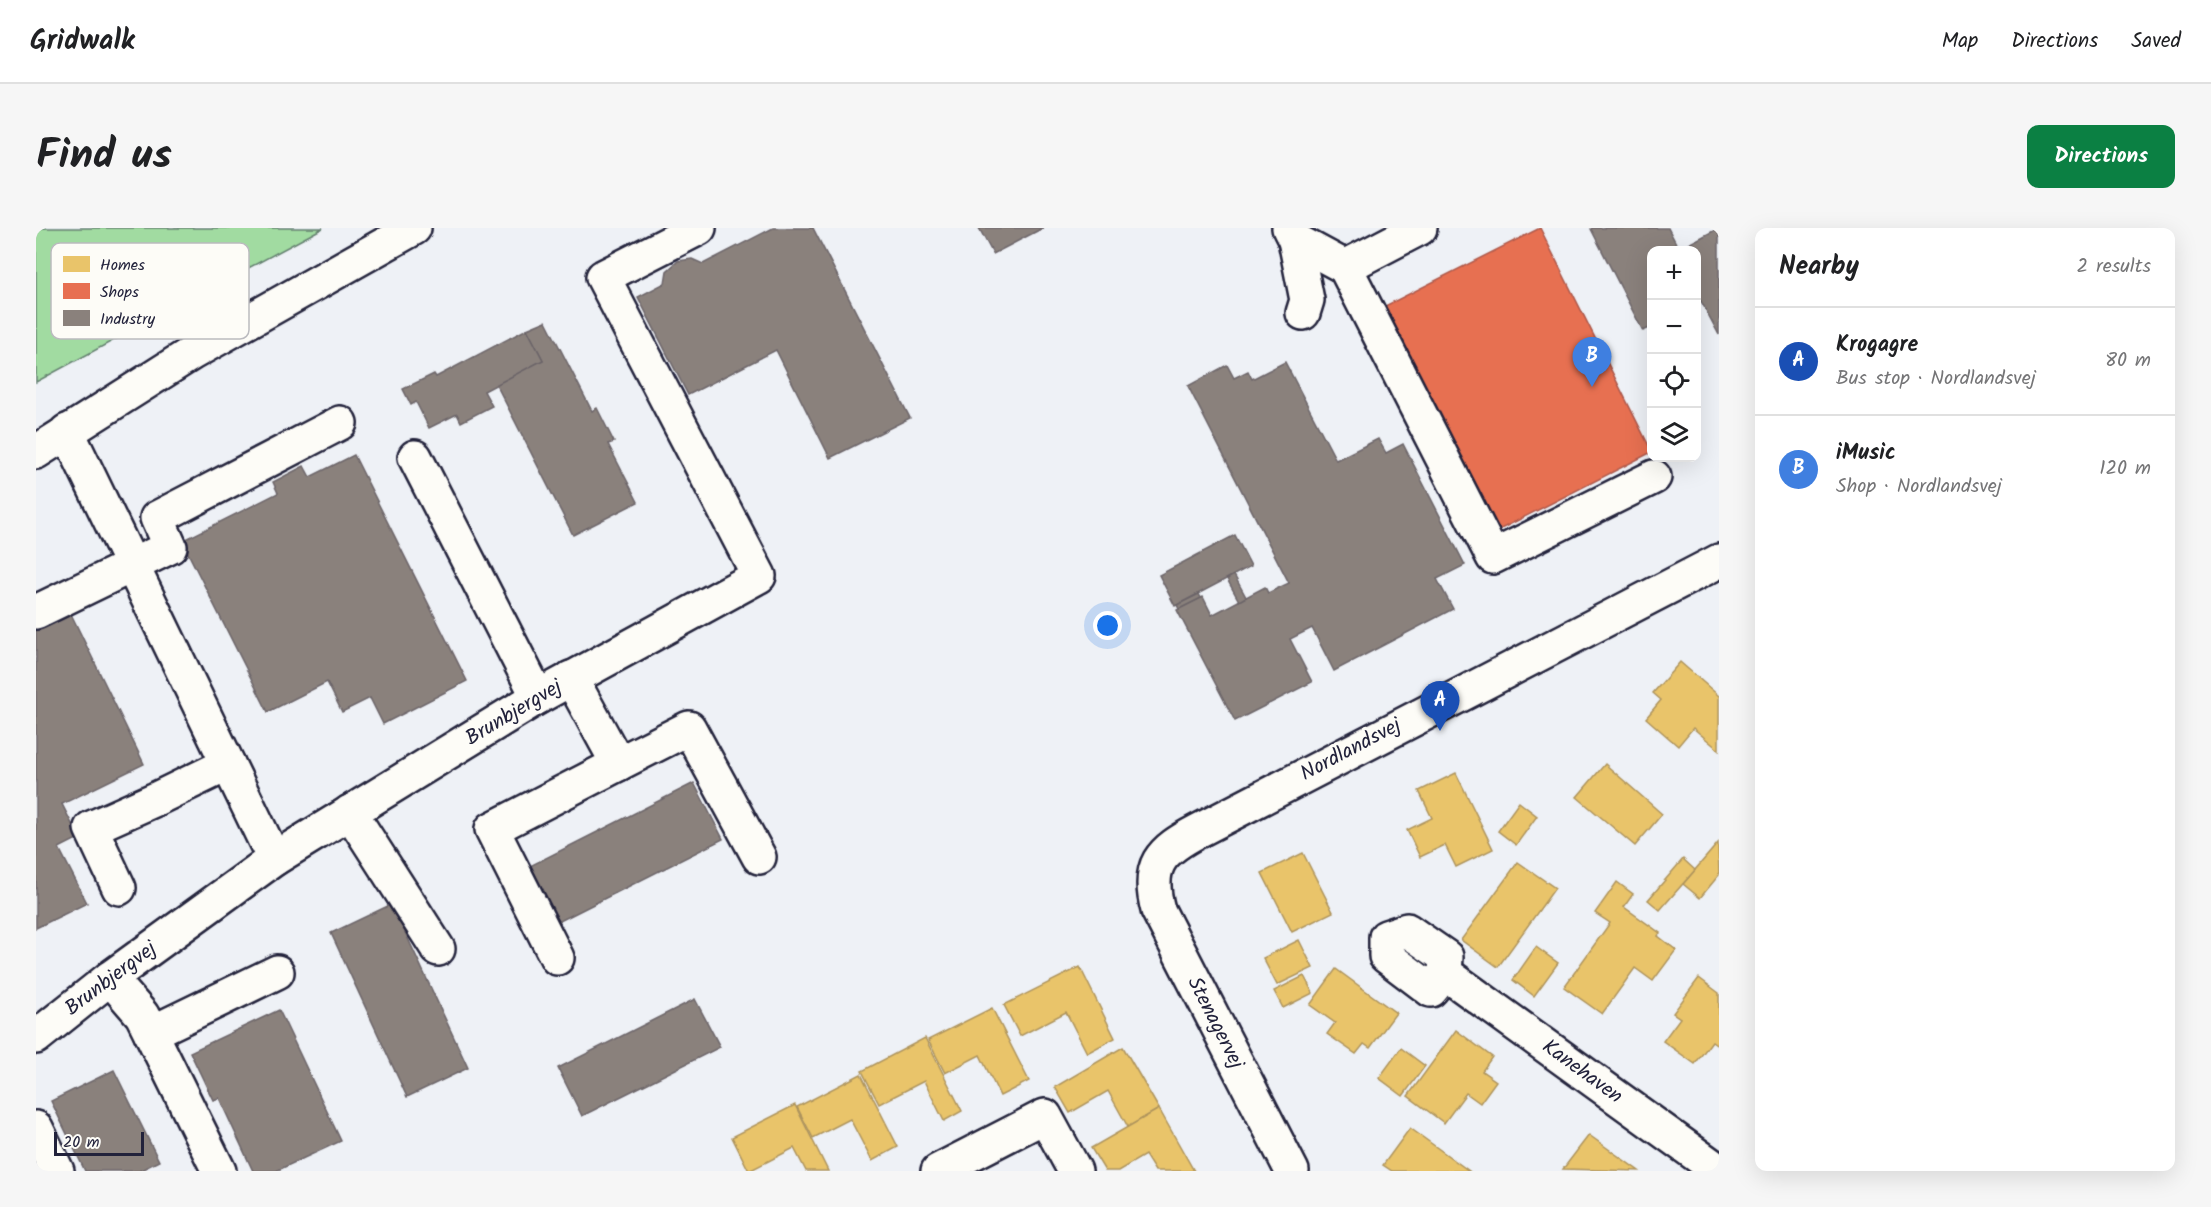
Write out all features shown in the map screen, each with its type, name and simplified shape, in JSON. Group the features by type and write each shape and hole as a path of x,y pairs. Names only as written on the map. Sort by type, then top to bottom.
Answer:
{"street":[{"path":"249,322 414,228"},
{"name":"Brunbjergvej","path":"36,1037 110,978 274,859 537,697 759,576 603,277 699,228"},
{"path":"1345,267 1420,228"},
{"path":"1296,232 1345,267 1493,557 1654,477"},
{"path":"1296,232 1307,300 1303,313"},
{"path":"36,452 218,339"},
{"path":"36,612 170,547 157,518 340,423"},
{"path":"67,431 274,859"},
{"path":"415,457 537,697"},
{"name":"Nordlandsvej","path":"1155,870 1167,849 1179,841 1719,561"},
{"path":"571,678 618,764"},
{"path":"557,958 492,829 689,728 759,857"},
{"path":"119,888 91,828 228,764"},
{"path":"350,813 438,949"},
{"name":"Stenagervej","path":"1155,870 1153,887 1155,899 1166,927 1292,1171"},
{"path":"152,1033 277,972"},
{"name":"Kanehaven","path":"1445,973 1719,1171"},
{"path":"110,978 142,1015 219,1171"},
{"path":"938,1171 1046,1116 1075,1171"},
{"path":"36,1128 57,1171"}],"green space":[{"path":"36,228 323,228 249,268 249,243 51,243 51,339 116,339 36,382"}],"building: Homes":[{"path":"1680,662 1719,696 1719,750 1693,728 1678,746 1646,718 1661,700 1653,693"},
{"path":"1605,764 1662,814 1635,846 1577,797"},
{"path":"1456,773 1493,849 1456,867 1445,845 1420,857 1407,830 1432,818 1419,791"},
{"path":"1519,802 1537,816 1516,845 1498,831"},
{"path":"1718,843 1719,875 1700,898 1683,884"},
{"path":"1303,853 1333,912 1292,932 1262,873"},
{"path":"1683,859 1695,870 1660,910 1648,900"},
{"path":"1518,862 1555,888 1498,967 1461,940"},
{"path":"1617,882 1633,894 1624,907 1660,933 1658,936 1676,950 1653,981 1635,968 1602,1014 1564,987 1610,923 1595,913"},
{"path":"1299,940 1313,968 1277,985 1263,958"},
{"path":"1536,947 1558,963 1534,996 1513,980"},
{"path":"1080,967 1115,1038 1087,1053 1066,1012 1020,1036 1004,1005"},
{"path":"1336,969 1396,1013 1370,1048 1364,1044 1356,1054 1327,1034 1335,1023 1310,1005"},
{"path":"1304,976 1313,993 1283,1008 1274,991"},
{"path":"1699,978 1719,993 1719,1046 1712,1041 1695,1064 1663,1041 1680,1018 1673,1013"},
{"path":"992,1008 1029,1081 1000,1096 980,1055 945,1073 928,1040"},
{"path":"1456,1030 1492,1057 1482,1071 1496,1081 1480,1103 1466,1093 1444,1123 1408,1096"},
{"path":"925,1038 962,1111 944,1121 924,1081 879,1104 862,1071"},
{"path":"1123,1047 1159,1109 1128,1127 1108,1091 1070,1113 1055,1087"},
{"path":"1401,1048 1425,1066 1403,1096 1379,1078"},
{"path":"861,1074 898,1147 872,1161 850,1119 813,1138 797,1107"},
{"path":"795,1105 828,1171 806,1171 794,1148 749,1171 732,1137"},
{"path":"1159,1109 1194,1171 1155,1171 1145,1155 1118,1171 1105,1171 1091,1148"},
{"path":"1410,1128 1469,1171 1392,1171 1383,1165"},
{"path":"1589,1135 1639,1171 1563,1169"}],"building: Shops":[{"path":"1540,228 1647,442 1647,455 1493,533 1379,309"}],"building: Industry":[{"path":"773,228 813,228 910,418 830,458 776,350 688,395 638,297 665,283 667,271 678,261 692,259 703,264"},
{"path":"979,228 1043,228 993,254"},
{"path":"1668,228 1677,246 1647,246 1647,329 1643,331 1591,229"},
{"path":"1719,228 1719,335 1701,301 1701,246 1685,246"},
{"path":"546,321 592,411 597,408 614,442 608,444 638,502 573,535 496,384 543,360 527,329"},
{"path":"527,329 543,360 484,391 492,406 461,422 457,414 429,428 416,402 411,405 403,389 434,374 436,377"},
{"path":"1285,362 1336,460 1378,439 1386,453 1403,444 1465,565 1437,579 1453,609 1334,671 1312,628 1290,639 1312,682 1235,721 1177,610 1203,597 1212,615 1265,587 1268,593 1289,583 1188,386 1227,365 1234,378 1248,371 1252,379"},
{"path":"354,455 467,681 383,724 370,698 342,712 327,682 268,712 182,541 278,493 273,482 304,466 310,477"},
{"path":"1235,535 1251,566 1175,606 1159,575"},
{"path":"1234,575 1246,597 1239,601 1227,579"},
{"path":"1199,594 1201,598 1179,609 1177,605"},
{"path":"71,614 144,764 62,804 79,838 59,848 87,903 36,928 36,631"},
{"path":"694,783 723,839 556,923 528,867"},
{"path":"392,904 468,1068 407,1097 331,933"},
{"path":"695,999 720,1047 582,1116 558,1068"},
{"path":"279,1010 341,1141 276,1171 253,1171 219,1098 213,1100 190,1052"},
{"path":"114,1070 159,1161 139,1171 85,1171 51,1101"}],"place":[{"name":"iMusic","path":"1592,387"},
{"name":"Krogagre","path":"1440,731"}]}
